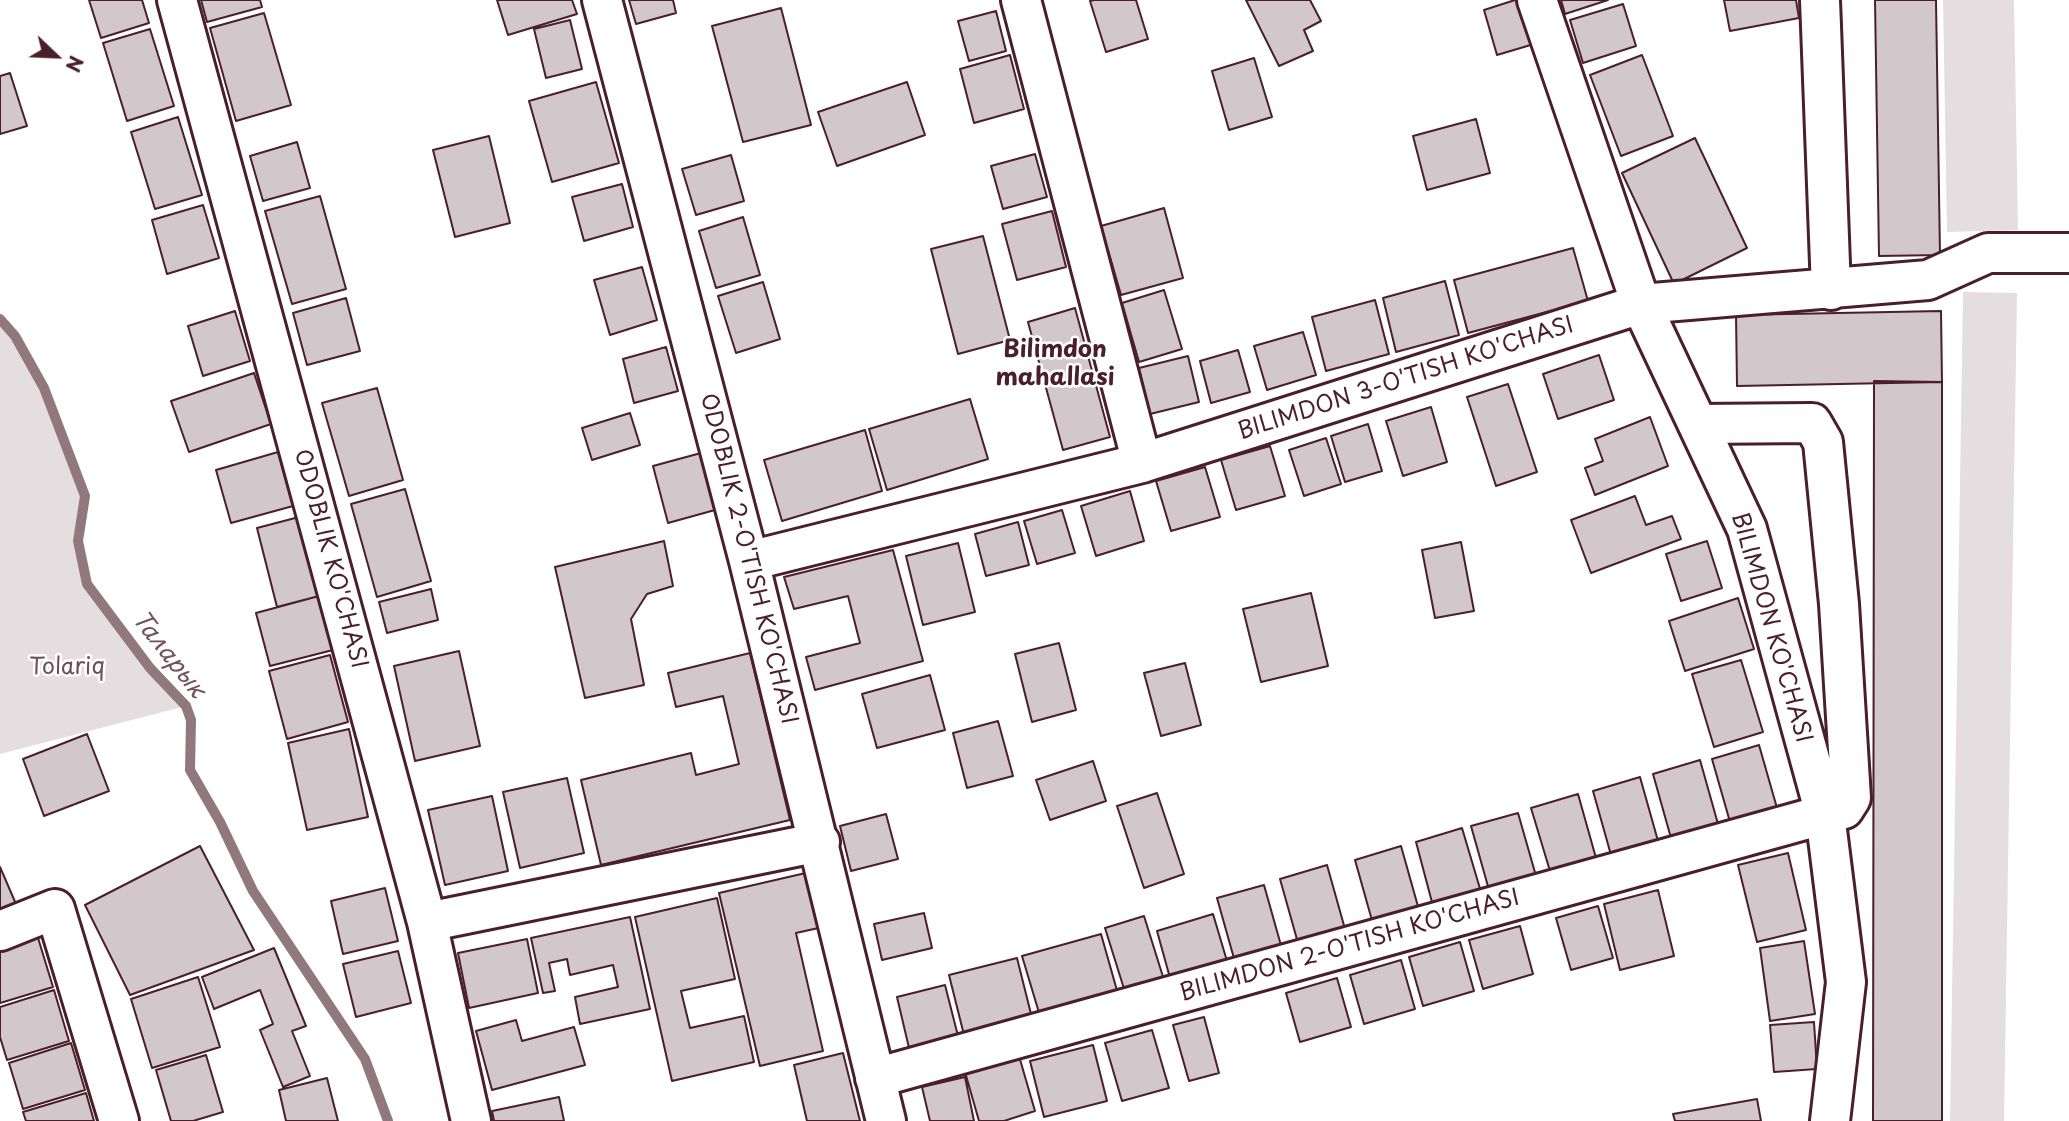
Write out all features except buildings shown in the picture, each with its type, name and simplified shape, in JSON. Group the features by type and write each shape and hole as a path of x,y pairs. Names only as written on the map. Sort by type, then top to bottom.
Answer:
{"street":[{"name":"ODOBLIK KO'CHASI","path":"177,0 226,172 427,922 471,1121"},
{"name":"ODOBLIK 2-O'TISH KO'CHASI","path":"602,0 749,561 820,842 886,1121"},
{"path":"1021,0 1142,463"},
{"name":"BILIMDON KO'CHASI","path":"1537,0 1641,304 1747,529 1825,814 1846,982 1830,1121"},
{"path":"1820,0 1831,290"},
{"name":"BILIMDON 3-O'TISH KO'CHASI","path":"749,561 1142,463 1641,304 1927,280 1989,253 2069,253"},
{"name":"BILIMDON 2-O'TISH KO'CHASI","path":"875,1079 1844,809 1851,799 1839,604 1823,442 1812,423 1698,424"},
{"path":"427,922 820,842"},
{"path":"0,931 55,909 119,1121"}],"green space":[{"path":"1943,0 2014,0 2018,230 1947,232"},
{"path":"1963,292 2017,293 2004,1121 1950,1121"},
{"name":"Tolariq","path":"0,319 15,336 44,388 85,496 78,541 87,584 150,667 186,706 0,754"}],"waterway":[{"name":"Таларык","path":"0,319 15,336 44,388 85,496 78,541 87,584 150,668 186,706 191,720 190,770 220,822 253,891 365,1059 388,1121"}],"district":[{"name":"Bilimdon mahallasi","path":"1055,364"}]}
